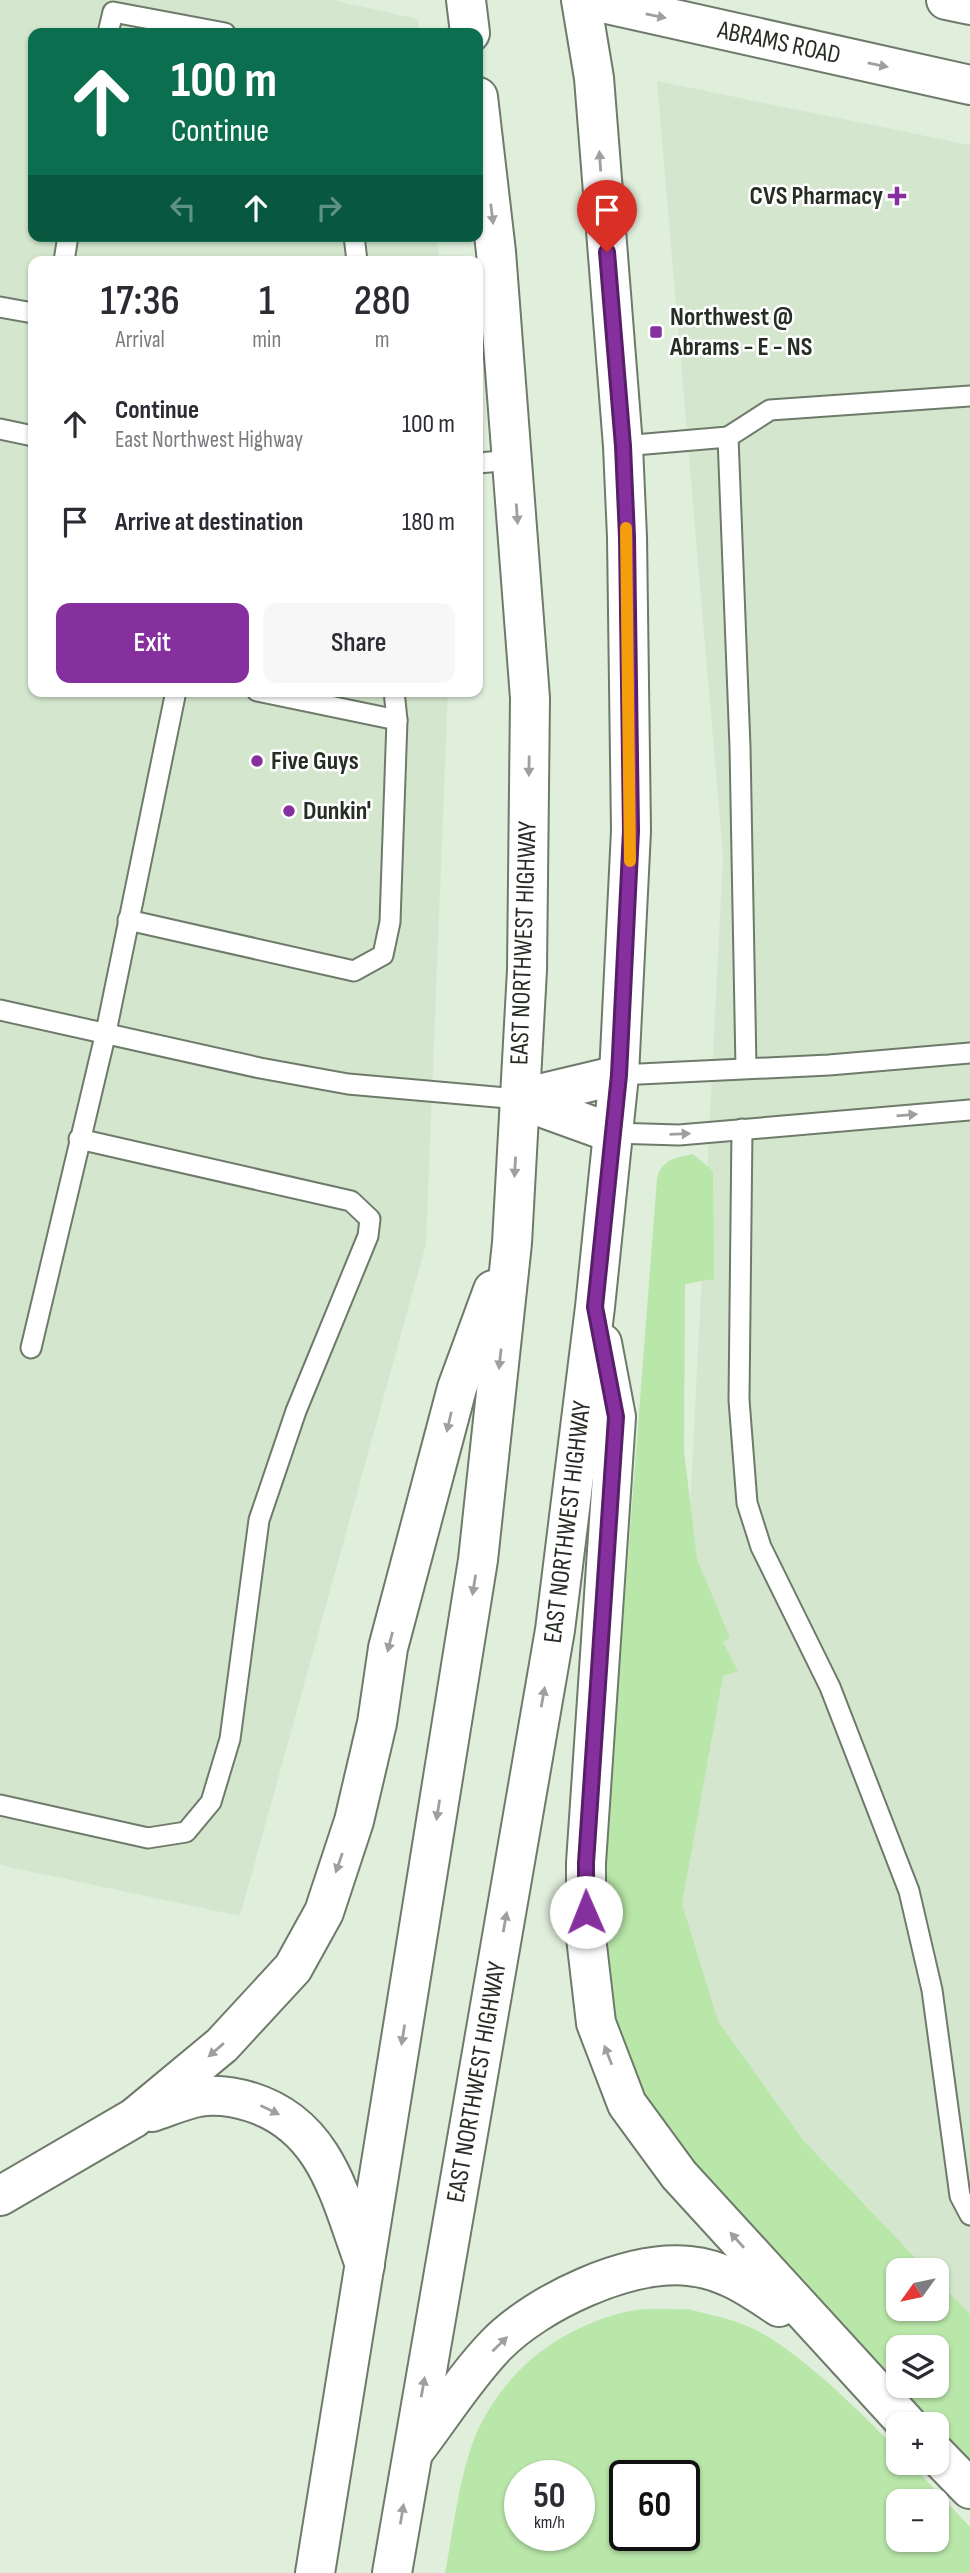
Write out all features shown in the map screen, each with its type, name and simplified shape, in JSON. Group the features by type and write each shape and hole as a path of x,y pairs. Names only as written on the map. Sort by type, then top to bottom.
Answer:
{"main road":[{"path":"466,0 469,28"},
{"name":"EAST NORTHWEST HIGHWAY","path":"392,2573 555,1630 595,1307 619,1075 631,831 623,446 594,78 581,0"},
{"name":"ABRAMS ROAD","path":"589,0 970,85"},
{"path":"946,0 970,5"},
{"name":"EAST NORTHWEST HIGHWAY","path":"315,2573 478,1560 512,1242 527,970 530,698 496,461 496,252 483,140"},
{"path":"519,1099 619,1075"},
{"path":"519,1099 612,1133"},
{"path":"0,2196 134,2118 231,2036 293,1968 324,1912 354,1821 377,1723 388,1648 457,1388 512,1242"},
{"path":"595,1307 616,1417 586,1863 586,1937 596,2023 627,2104 679,2175 895,2412"},
{"path":"134,2118 200,2096 236,2097 270,2108 300,2129 324,2156 366,2269"},
{"path":"411,2454 497,2344 532,2317 578,2289 626,2272 689,2266 738,2279 793,2316 849,2364"},
{"path":"949,2467 970,2489"}],"lane":[{"path":"109,28 113,12 198,28"},
{"path":"0,307 28,312"},
{"path":"623,446 728,436 770,410 970,396"},
{"path":"0,429 28,435"},
{"path":"728,436 738,685 746,1068"},
{"path":"31,1348 106,1032 175,697"},
{"path":"286,697 397,720"},
{"path":"128,920 354,971 383,955 390,922 397,720 395,697"},
{"path":"0,1010 260,1068 348,1084 519,1099"},
{"path":"619,1075 970,1053"},
{"path":"612,1133 678,1135 970,1110"},
{"path":"742,1129 739,1400 747,1503 761,1547 830,1687 909,1891 932,1990 960,2196 970,2215"},
{"path":"0,1805 148,1838 186,1832 211,1802 230,1740 259,1520 296,1411 368,1236 370,1219 351,1201 79,1139"}],"shaded area":[{"path":"0,0 332,0 418,19 419,28 28,28 28,242 438,242 439,256 28,256 28,697 448,697 426,1244 240,1916 0,1865"},
{"path":"657,81 970,145 970,2314 949,2292 949,2258 916,2258 804,2141 718,2021 671,1885 723,856"}],"green space":[{"path":"693,1154 713,1171 714,1279 685,1284 684,1451 697,1559 730,1638 723,1642 738,1671 723,1676 682,1904 718,2021 804,2141 916,2258 886,2258 886,2321 949,2321 949,2292 970,2314 970,2463 949,2441 949,2412 921,2412 907,2398 949,2398 949,2335 886,2335 886,2375 733,2214 656,2115 631,2066 611,2000 600,1922 657,1179 662,1167 675,1158"},
{"path":"689,2309 733,2321 765,2335 805,2364 847,2400 886,2439 886,2475 921,2475 934,2489 886,2489 886,2552 949,2552 949,2505 970,2527 970,2573 445,2573 469,2453 496,2398 526,2364 562,2338 603,2319 633,2310"}],"slow traffic":[{"path":"626,528 630,861"}],"place":[{"name":"CVS Pharmacy","path":"897,196"},
{"name":"Northwest @ Abrams - E - NS","path":"656,332"},
{"name":"Five Guys","path":"257,761"},
{"name":"Dunkin'","path":"289,811"}],"route":[{"path":"586,1912 586,1863 616,1417 595,1307 619,1075 631,831 627,537 623,446 607,252"}]}
